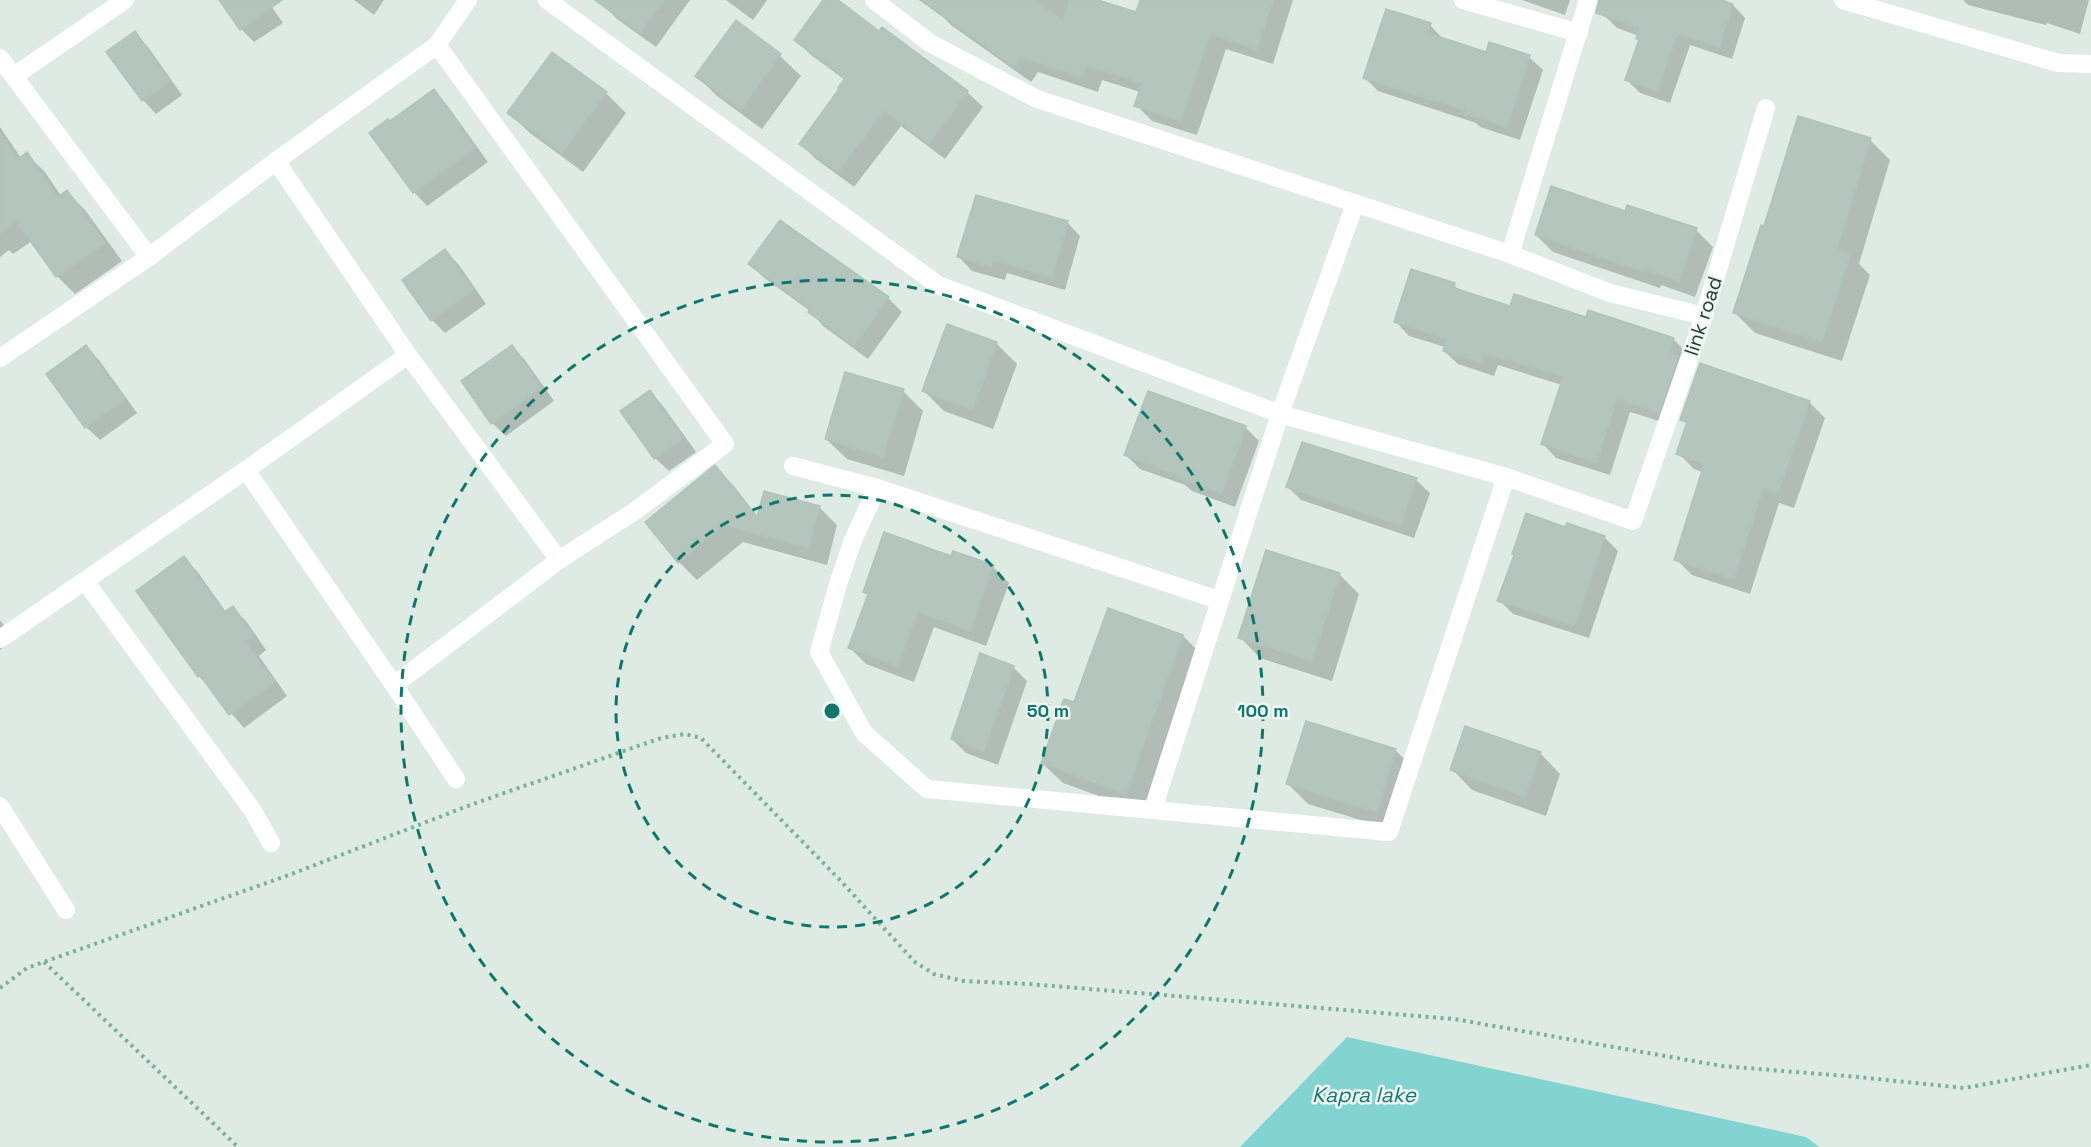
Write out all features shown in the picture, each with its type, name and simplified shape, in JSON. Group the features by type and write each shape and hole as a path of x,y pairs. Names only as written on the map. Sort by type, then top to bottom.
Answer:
{"street":[{"path":"14,76 125,0"},
{"path":"0,358 149,257 276,161 437,45 468,0"},
{"path":"547,0 938,285 1280,414 1506,477 1389,832 927,789 864,733 819,652 838,581 853,540 877,488"},
{"path":"874,0 930,43 1038,99 1510,254 1610,293 1704,316"},
{"path":"1463,0 1579,33"},
{"path":"1510,254 1588,0"},
{"path":"1843,0 2058,63 2091,64"},
{"path":"394,685 559,560 635,511 725,444 437,45"},
{"path":"0,58 149,257"},
{"name":"link road","path":"1506,477 1633,521 1704,316 1766,108"},
{"path":"276,161 408,355 559,560"},
{"path":"1153,809 1280,414 1355,204"},
{"path":"0,639 246,470 408,355"},
{"path":"793,466 877,488 1219,600"},
{"path":"246,470 456,779"},
{"path":"85,581 253,811 271,843"},
{"path":"0,806 66,910"}],"path":[{"path":"0,988 27,968 289,875 473,804 661,738 685,734 701,738 738,774 915,962 934,974 963,981 1029,984 1454,1019 1722,1066 1964,1088 2091,1065"},
{"path":"44,962 238,1147"}],"water":[{"name":"Kapra lake","path":"1347,1037 1806,1137 1819,1147 1240,1147"}],"building":[{"path":"219,0 282,0 240,30"},
{"path":"595,0 664,0 640,33"},
{"path":"823,0 838,0 879,31 882,27 968,91 929,144 884,111 838,172 799,144 845,78 794,40"},
{"path":"920,0 1034,0 1063,20 1069,0 1098,0 1136,12 1140,0 1273,0 1257,49 1210,34 1181,121 1134,106 1142,83 1086,65 1082,77 1022,57 1014,67"},
{"path":"1599,0 1721,0 1733,4 1719,47 1678,33 1657,91 1625,80 1639,39 1636,39 1640,28 1596,13"},
{"path":"1386,9 1431,23 1428,33 1486,52 1489,42 1530,55 1507,127 1465,114 1466,111 1363,78"},
{"path":"736,20 781,54 741,110 695,76"},
{"path":"135,31 170,81 142,101 106,52"},
{"path":"552,52 607,92 562,153 507,113"},
{"path":"434,89 476,148 413,193 369,133 388,119 390,121"},
{"path":"1798,116 1871,138 1837,250 1850,254 1822,342 1733,313 1761,225 1764,226"},
{"path":"0,133 18,159 27,152 58,197 67,190 105,243 56,277 16,221 0,233"},
{"path":"1551,186 1625,211 1627,205 1697,228 1679,281 1644,269 1644,272 1535,235"},
{"path":"976,195 1068,221 1052,277 993,260 991,267 957,257"},
{"path":"780,220 889,297 854,346 808,312 810,309 748,264"},
{"path":"445,249 474,289 431,321 402,280"},
{"path":"1411,269 1455,283 1454,288 1510,306 1514,294 1586,317 1588,310 1674,338 1669,353 1678,356 1659,413 1617,399 1596,463 1541,444 1563,377 1484,353 1481,363 1443,351 1446,339 1394,322"},
{"path":"947,324 997,342 973,410 922,391"},
{"path":"86,345 125,399 85,428 46,374"},
{"path":"512,345 542,387 491,424 461,381"},
{"path":"1700,363 1810,401 1778,493 1763,488 1734,579 1674,560 1704,464 1676,454 1687,422 1680,420"},
{"path":"845,372 904,389 883,457 825,439"},
{"path":"650,390 683,438 654,459 620,411"},
{"path":"1148,391 1246,426 1222,494 1124,455"},
{"path":"1302,442 1417,478 1401,526 1286,487"},
{"path":"715,465 757,517 764,491 820,506 809,548 724,525 678,563 645,522"},
{"path":"1526,513 1565,527 1567,523 1605,536 1575,625 1497,601"},
{"path":"884,532 951,556 953,551 994,565 970,631 918,612 898,666 848,648 868,594 863,592"},
{"path":"1266,550 1340,573 1312,661 1238,638"},
{"path":"184,556 224,612 233,606 254,636 246,642 275,682 229,715 200,675 198,677 136,591"},
{"path":"1108,608 1183,635 1126,794 1041,763 1064,699 1074,702"},
{"path":"980,653 1014,666 984,752 951,739"},
{"path":"1306,721 1396,749 1377,812 1286,784"},
{"path":"1465,726 1541,752 1525,797 1450,770"}]}
